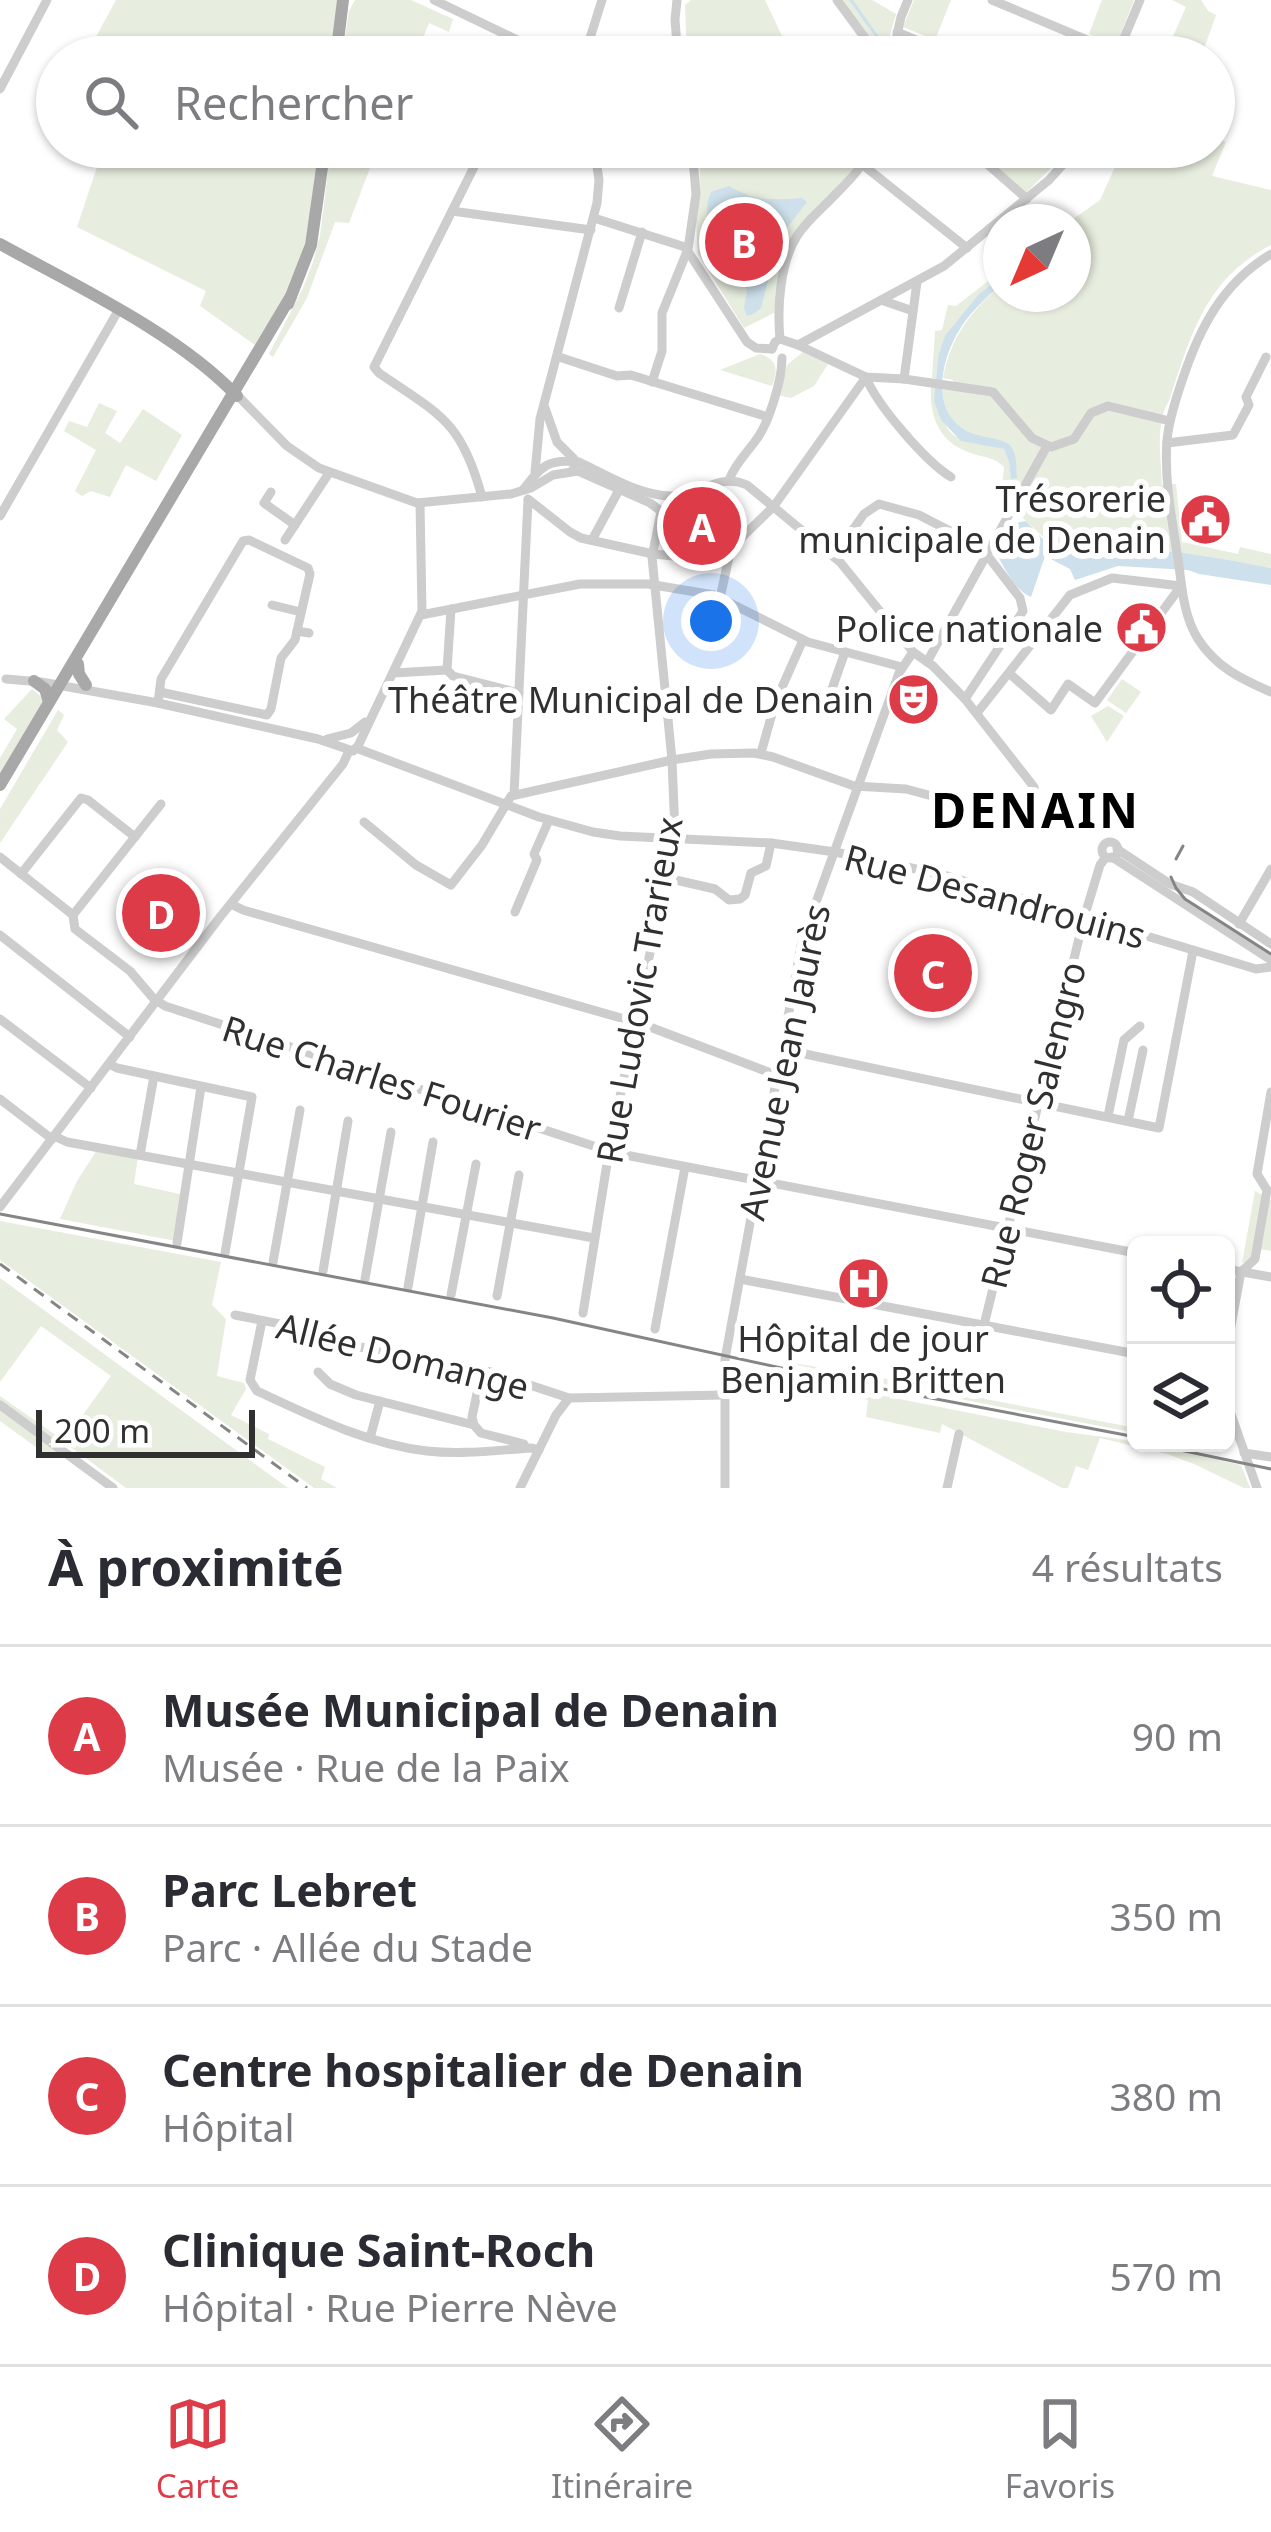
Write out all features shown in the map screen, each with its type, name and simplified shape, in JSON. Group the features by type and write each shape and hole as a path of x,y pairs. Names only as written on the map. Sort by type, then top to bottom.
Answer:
{"main road":[{"path":"338,36 345,0"},
{"path":"0,798 95,628 275,331 311,244 322,168"},
{"path":"0,244 169,340 235,394"},
{"path":"235,394 291,296"},
{"path":"218,377 232,380 243,374"},
{"path":"0,785 49,702 78,664 95,628"},
{"path":"78,664 86,685"},
{"path":"34,681 45,689 49,702"}],"street":[{"path":"0,89 47,0"},
{"path":"434,0 512,36"},
{"path":"591,36 602,0"},
{"path":"676,36 677,0"},
{"path":"837,0 864,36"},
{"path":"896,36 908,0"},
{"path":"992,0 1074,36"},
{"path":"1125,36 1141,0"},
{"path":"897,32 906,36"},
{"path":"474,168 374,367 451,425 470,459 482,497"},
{"path":"514,795 525,495 536,472 544,405 594,218 597,168"},
{"path":"652,382 662,351 663,309 688,250 696,194 694,168"},
{"path":"729,480 760,433 782,358 790,353 779,311 792,247 804,227 860,168"},
{"path":"867,168 967,248"},
{"path":"992,168 1027,199"},
{"path":"594,218 679,243 747,342 753,347 786,344 917,282 967,248 1060,168"},
{"path":"452,212 591,230"},
{"path":"619,308 642,232"},
{"path":"1271,254 1237,280 1212,311 1194,347 1167,443 1181,586 1193,631 1211,656 1235,676 1271,692"},
{"path":"904,379 917,282"},
{"path":"881,300 913,311"},
{"path":"0,516 118,311"},
{"path":"786,344 866,377 996,393 1032,438 1047,446 1071,441 1088,416 1103,407 1117,406 1170,421"},
{"path":"559,357 767,417"},
{"path":"1167,443 1234,435 1266,357"},
{"path":"866,377 877,399 929,460 951,477"},
{"path":"235,394 287,446 329,472 420,503 525,495 570,532 592,540 652,554 693,556 731,548 774,506 866,377"},
{"path":"544,405 557,442 557,462 548,477"},
{"path":"557,442 578,467 664,514"},
{"path":"539,446 557,462"},
{"path":"927,662 1047,446"},
{"path":"536,472 557,462 646,492 668,496 703,489"},
{"path":"525,495 548,477 578,467"},
{"path":"285,540 329,472"},
{"path":"364,822 416,866 452,885 514,795 672,760 761,753 859,787 914,791 1017,819 1026,814 1033,801 1031,783 965,698 913,652 834,556 774,506 747,485 729,480 715,482 664,514"},
{"path":"592,540 620,490"},
{"path":"271,492 264,503 295,524"},
{"path":"664,514 676,503 668,496"},
{"name":"Rue Ludovic Trarieux","path":"583,1312 609,1151 675,838 652,554 664,514 658,500 668,496"},
{"path":"0,1207 344,764 350,743 373,713 421,615 420,503"},
{"path":"834,556 864,514 879,504 919,515 988,553 1020,598 1023,611 965,698"},
{"path":"2,677 86,685 212,710 269,713 280,658 303,632 308,568 243,542 161,679 159,698"},
{"path":"721,598 731,548"},
{"path":"977,713 1067,597 1099,581 1124,578 1181,586"},
{"path":"421,615 580,584 656,585 721,598 803,640 902,667"},
{"path":"1010,674 1051,710 1068,684 1095,703 1181,586"},
{"path":"423,600 451,609"},
{"path":"272,604 301,612"},
{"path":"447,670 451,609"},
{"path":"761,753 775,703 803,640"},
{"path":"826,706 845,652"},
{"name":"Avenue Jean Jaurès","path":"725,1488 725,1359 804,931 902,667 913,652"},
{"path":"393,673 447,670 519,693"},
{"path":"2,677 35,675 159,698"},
{"path":"775,703 802,714"},
{"name":"Rue Desandrouins","path":"212,710 350,743 549,820 608,835 771,843 835,852 946,875 1256,969 1271,964"},
{"path":"21,874 81,798 135,837"},
{"path":"157,1001 130,971 75,929 74,915 161,804"},
{"path":"515,912 549,820"},
{"path":"667,878 715,889 729,900 740,899 750,874 766,866 771,843"},
{"path":"1112,854 1193,892 1271,944"},
{"path":"1112,854 1271,964"},
{"name":"Rue Roger Salengro","path":"984,1325 1084,918 1100,865 1112,854"},
{"path":"0,857 74,915"},
{"path":"1239,924 1271,868"},
{"path":"231,904 636,1023 776,1075"},
{"path":"0,935 130,1037"},
{"path":"781,1048 1159,1128 1193,951"},
{"name":"Rue Charles Fourier","path":"157,1001 609,1151 1127,1250"},
{"path":"0,1019 91,1088"},
{"path":"1108,1116 1124,1040 1140,1026"},
{"path":"702,1047 708,1031"},
{"path":"1127,1121 1143,1050"},
{"path":"109,1064 252,1097 225,1253"},
{"path":"140,1155 154,1076"},
{"path":"177,1243 201,1087"},
{"path":"1227,1344 1240,1272 1255,1259 1269,1190 1257,1174 1271,1092"},
{"path":"0,1100 67,1142 594,1238"},
{"path":"273,1262 300,1110"},
{"path":"322,1270 349,1121"},
{"path":"365,1279 391,1132"},
{"path":"408,1287 433,1142"},
{"path":"451,1295 476,1164"},
{"path":"655,1329 685,1166"},
{"path":"497,1296 519,1175"},
{"path":"0,1180 13,1190"},
{"path":"1235,1271 1271,1277"},
{"path":"740,1279 1127,1352"},
{"name":"Allée Domange","path":"235,1316 326,1334 413,1359 482,1370 569,1398 725,1395"},
{"path":"262,1321 250,1380 254,1390 370,1438 425,1451 535,1449"},
{"path":"470,1452 482,1370"},
{"path":"318,1372 332,1386 535,1449"},
{"path":"520,1488 535,1449 569,1398"},
{"path":"370,1438 380,1401"},
{"path":"0,1405 113,1488"},
{"path":"1235,1429 1257,1488"},
{"path":"947,1488 959,1434"},
{"path":"1244,1453 1271,1457"}],"shaded area":[{"path":"116,0 337,0 334,36 96,36"},
{"path":"355,0 411,0 453,19 449,32 429,23 424,36 345,36"},
{"path":"691,0 765,0 782,36 686,36 685,5"},
{"path":"841,0 872,0 896,14 890,36 867,36"},
{"path":"914,0 951,0 937,36 903,27"},
{"path":"1102,0 1134,0 1120,36 1089,34"},
{"path":"1172,0 1201,0 1216,15 1208,36 1173,36 1186,7"},
{"path":"97,168 319,168 300,260 255,345 200,306 206,291 77,227"},
{"path":"328,168 370,168 349,223 335,222 307,298 273,357 269,354 303,288 320,236"},
{"path":"700,168 855,168 794,234 776,312 744,328 698,254"},
{"path":"998,168 1051,168 1026,193"},
{"path":"1114,168 1215,168 1212,176 1271,190 1271,245 1230,274 1204,311 1162,419 1160,441 1162,485 1176,484 1182,542 1238,554 1240,547 1271,554 1271,568 1145,549 1060,553 1001,497 1004,467 950,442 934,417 931,387 936,388 948,430 963,440 1004,449 1011,478 1012,448 963,429 949,414 942,390 952,389 953,380 943,378 951,349 983,303 983,312 1091,312 1091,206 1100,200"},
{"path":"983,285 938,357 936,379 932,378 935,331 942,330 948,305 956,306"},
{"path":"803,352 828,364 814,386 791,398 778,395 787,365"},
{"path":"760,354 775,366 772,386 720,370"},
{"path":"99,403 117,411 105,433 120,443 143,409 182,435 156,481 126,465 110,497 91,491 82,496 75,491 96,450 64,431 69,421 87,427"},
{"path":"1122,679 1141,692 1126,713 1107,700"},
{"path":"32,689 45,700 0,778 0,758 17,729 4,719"},
{"path":"1108,706 1124,716 1107,742 1091,716"},
{"path":"58,710 64,715 57,730 68,742 0,843 0,809"},
{"path":"97,1150 138,1157 134,1184 184,1195 176,1241 60,1219"},
{"path":"1255,1191 1271,1200 1271,1251 1259,1249 1242,1263"},
{"path":"0,1221 221,1262 212,1305 226,1319 217,1376 244,1383 246,1389 231,1415 325,1467 321,1479 337,1488 314,1488 0,1260"},
{"path":"0,1278 288,1488 126,1488 64,1442 51,1458 0,1421 0,1396 64,1441 111,1376 41,1326 0,1382"},
{"path":"781,1361 905,1382 907,1372 985,1395 985,1399 1127,1426 1127,1431"},
{"path":"738,1367 1120,1439 1127,1444 1100,1438 1088,1470 1076,1466 1068,1488 1062,1488 942,1424 940,1433 866,1417 868,1400 778,1382"},
{"path":"1159,1452 1241,1465 1250,1488 1244,1488"}],"water":[{"path":"729,186 756,197 807,202 779,238 761,308 747,316 744,284 723,279 704,254 708,200 711,192"},
{"path":"983,291 983,302 957,334 947,358 943,396 962,428 1011,446 1017,478 1011,479 1004,449 961,441 941,420 934,401 945,336"},
{"path":"1026,521 1062,553 1128,548 1200,555 1271,568 1271,585 1188,570 1118,566 1075,580 1070,569 1045,556 1031,597 1015,584 997,555 1014,523"}],"waterway":[{"path":"851,0 877,36"}],"tram line":[{"path":"1176,859 1183,846"},
{"path":"1171,877 1185,899 1271,954"},
{"path":"0,1214 553,1318 836,1380 1127,1435"},
{"path":"1189,1452 1271,1469"}],"railway":[{"path":"0,1264 307,1488"}],"place":[{"name":"Parc Lebret","path":"744,242"},
{"name":"Trésorerie municipale de Denain","path":"1205,519"},
{"name":"Musée Municipal de Denain","path":"702,526"},
{"name":"Police nationale","path":"1142,628"},
{"name":"Théâtre Municipal de Denain","path":"913,699"},
{"name":"Clinique Saint-Roch","path":"161,913"},
{"name":"Centre hospitalier de Denain","path":"933,973"},
{"name":"Hôpital de jour Benjamin Britten","path":"863,1283"}],"district":[{"name":"DENAIN","path":"1036,809"}]}
